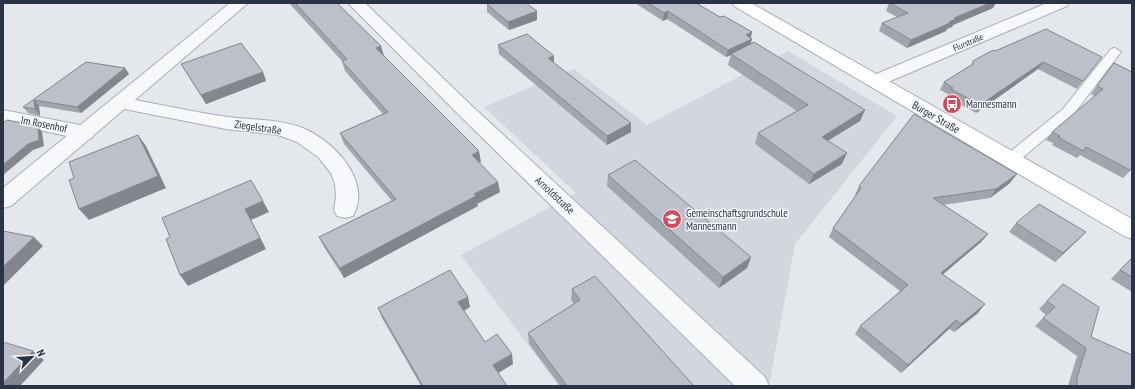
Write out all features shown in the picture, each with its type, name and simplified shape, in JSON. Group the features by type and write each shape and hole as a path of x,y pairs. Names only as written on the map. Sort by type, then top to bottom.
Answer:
{"main road":[{"name":"Burger Straße","path":"740,3 1132,230"}],"street":[{"path":"3,200 240,3"},
{"name":"Arnoldstraße","path":"356,3 471,116 698,330 755,386"},
{"name":"Flurstraße","path":"875,81 1061,3"},
{"name":"Ziegelstraße","path":"121,103 232,124 292,132 318,144 339,167 348,198 345,210"},
{"name":"Im Rosenhof","path":"3,116 85,132"}],"lane":[{"path":"1010,160 1068,112 1115,52"}],"shaded area":[{"name":"Gemeinschaftsgrundschule Mannesmann","path":"788,51 897,116 795,244 769,386 559,386 461,255 576,193 484,107 574,69 647,125"}],"building":[{"path":"295,3 337,3 381,46 376,48 479,151 472,155 498,182 474,194 476,196 340,268 319,237 396,199 340,133 388,112 342,61 347,59"},
{"path":"526,3 537,11 508,22 487,4"},
{"path":"648,3 696,3 720,17 724,16 752,32 746,35 752,39 728,50 668,11 664,13"},
{"path":"890,3 990,3 954,18 956,19 949,22 950,23 911,40 882,23 908,13"},
{"path":"1046,29 1102,57 1083,81 1043,62 980,105 951,89 953,88 944,82 973,64 973,61 993,50 995,51"},
{"path":"527,34 554,56 548,58 631,123 607,136 498,45"},
{"path":"754,42 865,110 822,137 847,153 814,174 758,133 808,105 731,54"},
{"path":"241,43 263,72 201,95 181,64"},
{"path":"86,62 125,68 77,107 34,100 35,109 23,107"},
{"path":"1114,63 1132,72 1132,168 1130,170 1086,147 1083,151 1052,132 1103,89 1097,86"},
{"path":"914,114 1017,174 996,189 933,198 988,234 941,273 985,304 961,324 956,320 908,365 860,326 908,285 833,228 861,188 859,186"},
{"path":"7,120 38,126 39,140 28,144 3,165 3,123"},
{"path":"138,135 158,176 79,209 69,180 74,178 69,162"},
{"path":"635,160 751,257 723,277 608,175"},
{"path":"251,180 263,201 245,209 260,238 180,275 166,239 170,237 162,218"},
{"path":"1039,204 1086,232 1063,253 1016,223"},
{"path":"3,231 34,237 3,267"},
{"path":"1132,258 1132,277 1120,270"},
{"path":"450,270 468,297 458,302 485,342 497,334 512,354 493,365 507,386 423,386 378,308"},
{"path":"595,276 694,386 567,386 528,333 580,300 572,289"},
{"path":"1063,284 1099,307 1091,337 1132,355 1132,386 1077,386 1077,378 1086,348 1043,318 1055,307 1047,301"},
{"path":"3,342 33,351 3,383"}],"place":[{"name":"Mannesmann","path":"952,104"},
{"name":"Gemeinschaftsgrundschule Mannesmann","path":"672,219"}]}
